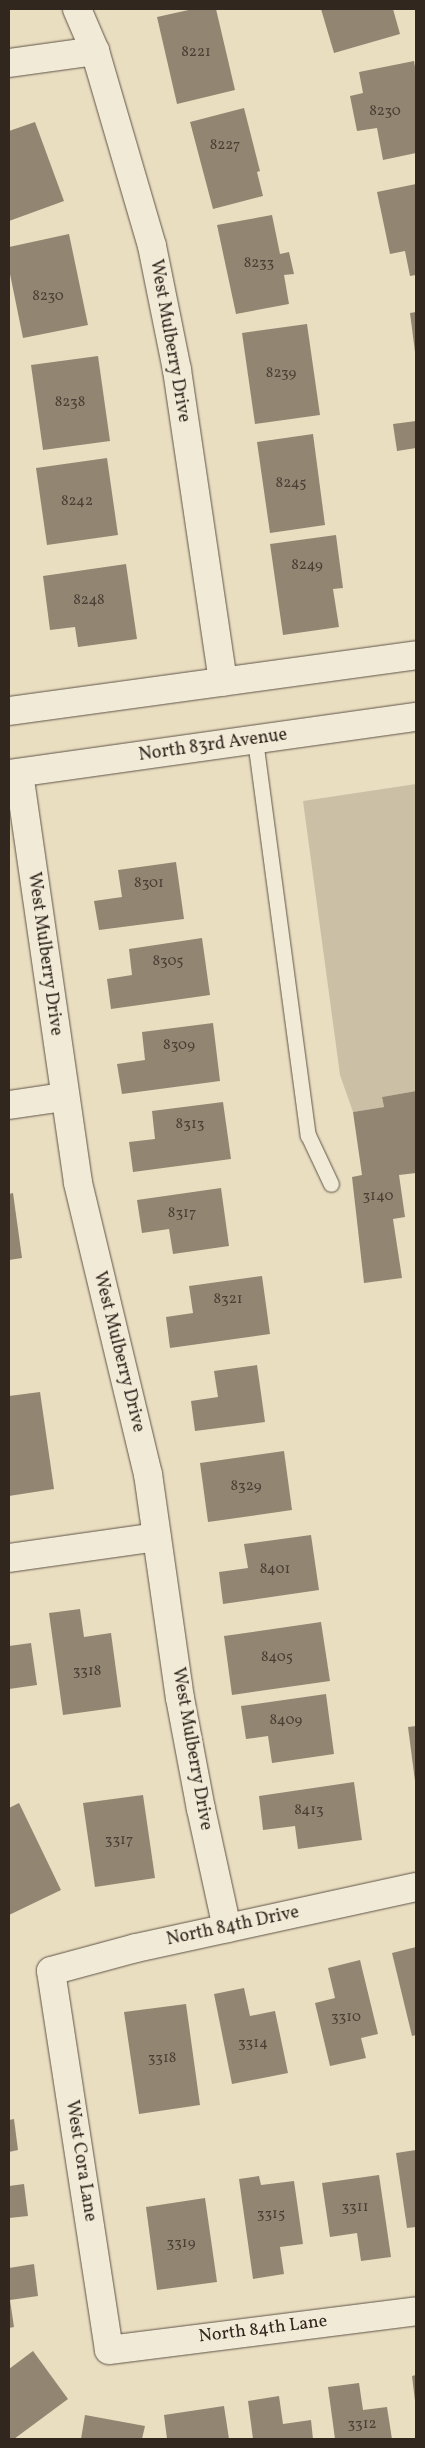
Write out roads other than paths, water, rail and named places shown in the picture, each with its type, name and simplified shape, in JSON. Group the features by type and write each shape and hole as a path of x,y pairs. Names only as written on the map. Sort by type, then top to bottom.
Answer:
{"street":[{"name":"West Mulberry Drive","path":"77,9 95,51 152,246 166,310 223,682"},
{"path":"9,63 95,51"},
{"path":"9,712 416,654"},
{"name":"North 83rd Avenue","path":"14,774 416,717"},
{"name":"West Mulberry Drive","path":"14,774 80,1192 148,1474 182,1708 227,1928"},
{"path":"9,1105 64,1097"},
{"path":"9,1558 157,1537"},
{"name":"North 84th Drive","path":"51,1971 136,1948 416,1887"},
{"name":"West Cora Lane","path":"51,1971 109,2350"},
{"name":"North 84th Lane","path":"109,2350 416,2311"}],"lane":[{"path":"255,740 308,1136 331,1184"}]}
